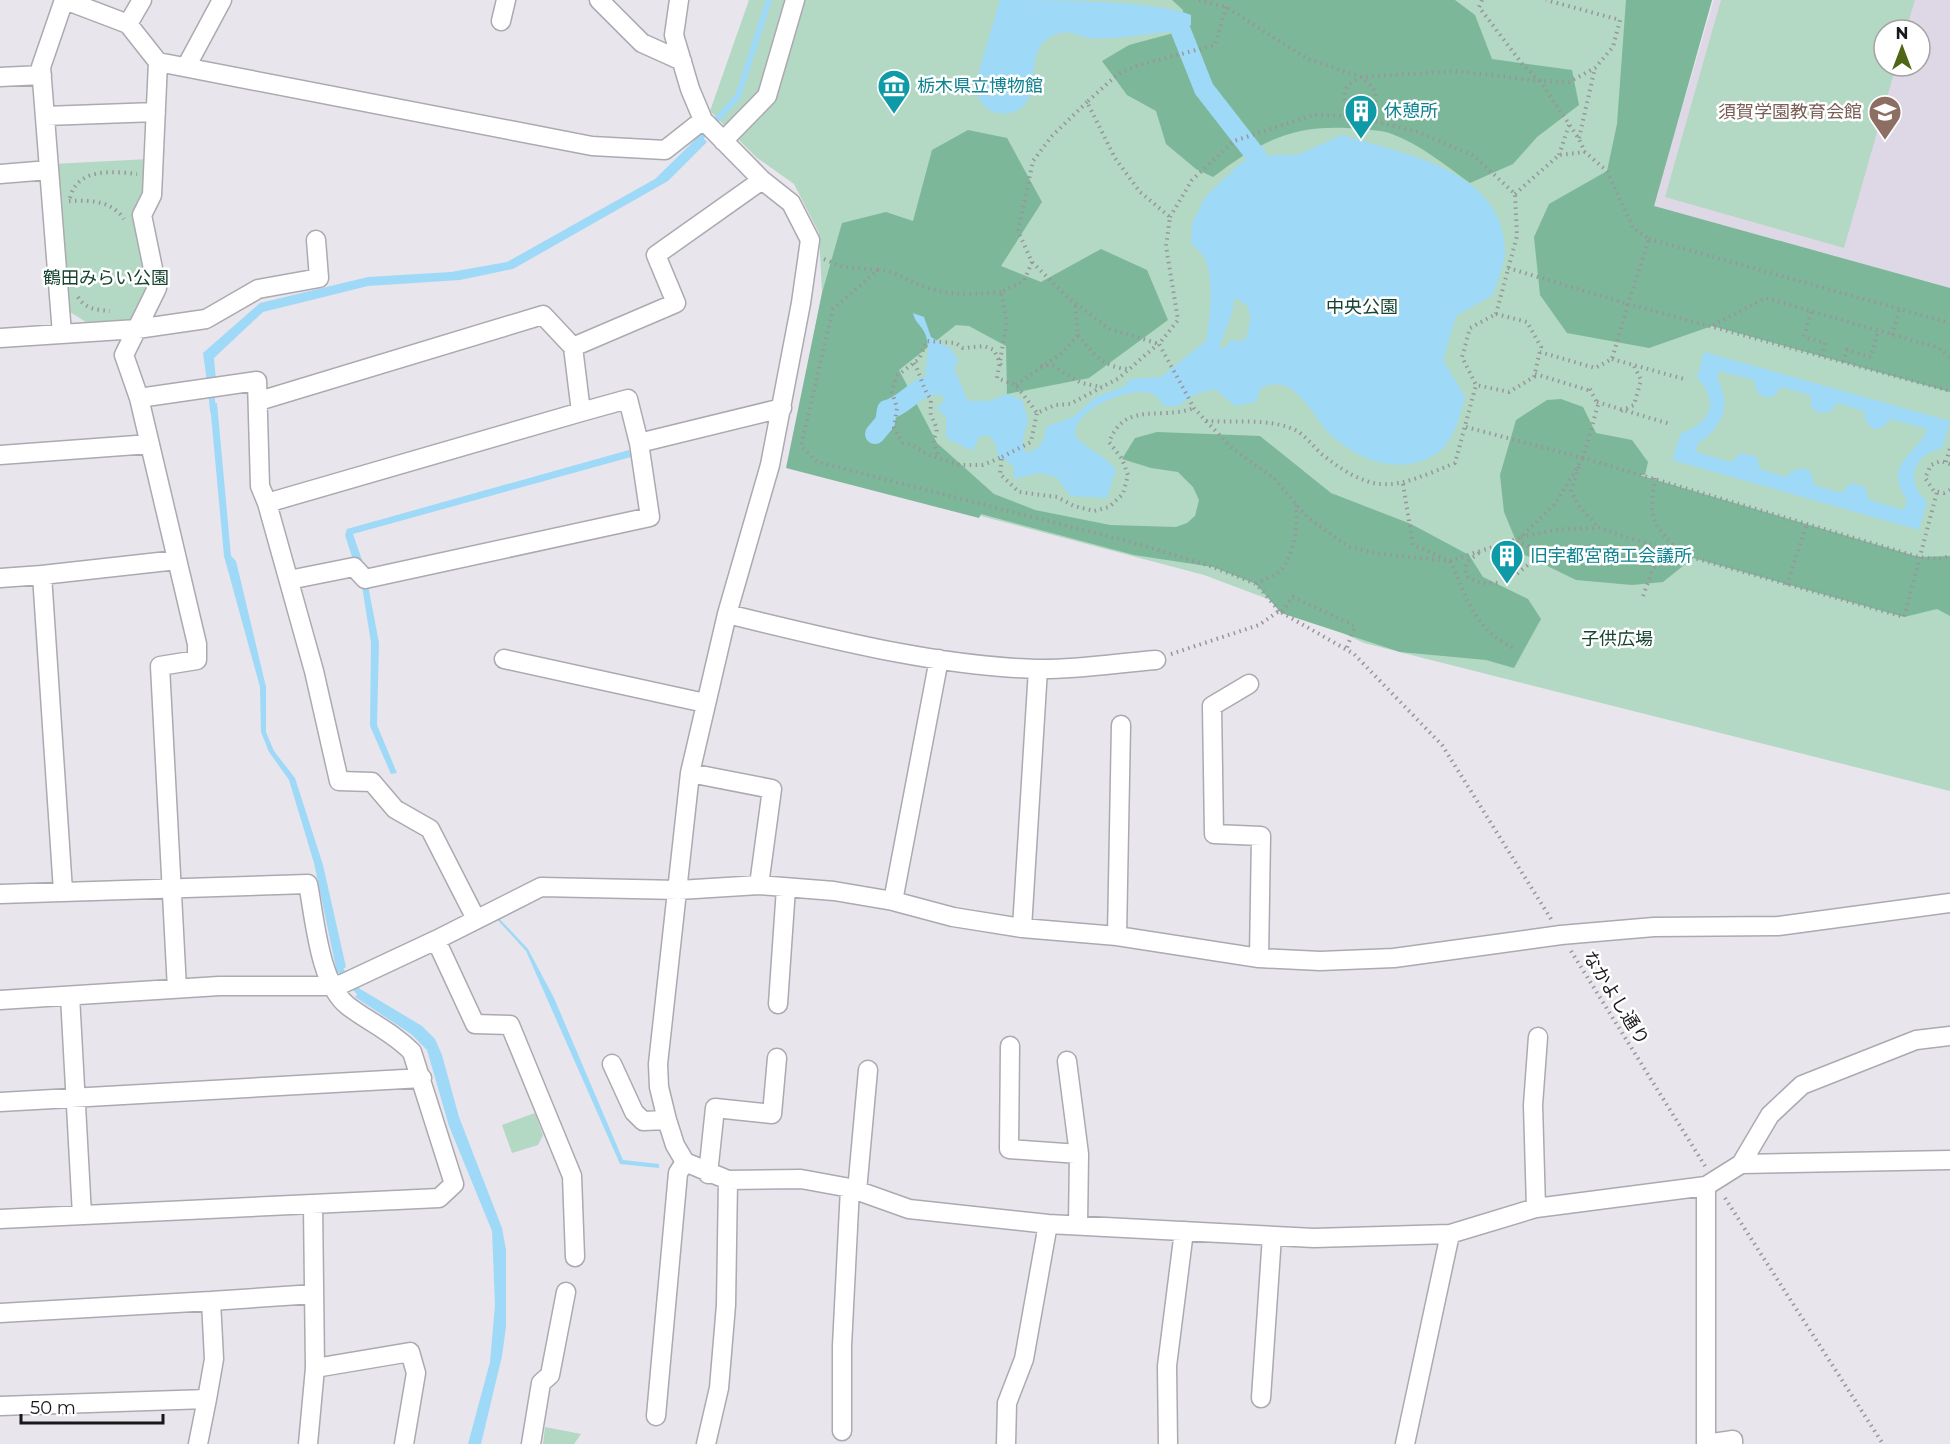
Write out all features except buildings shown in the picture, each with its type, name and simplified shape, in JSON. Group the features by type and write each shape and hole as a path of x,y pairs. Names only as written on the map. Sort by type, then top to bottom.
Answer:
{"street":[{"path":"62,334 63,203 49,170 41,68 65,0 128,24 158,62 592,147 665,150 703,120"},
{"path":"128,24 142,0"},
{"path":"186,68 222,0"},
{"path":"501,21 506,0"},
{"path":"599,0 642,43 682,61"},
{"path":"678,0 674,35 703,120 762,180 790,202 810,240 782,408 770,465 727,614 690,773 658,1064 659,1087 667,1120 675,1144 685,1162 728,1180 801,1179 854,1189 909,1209 1048,1224 1314,1238 1450,1234 1536,1208 1710,1183 1741,1164 1770,1115 1802,1085 1916,1040 1950,1036"},
{"path":"723,141 767,96 795,0"},
{"path":"158,62 152,195 142,215 157,288 124,355 139,398 196,644 197,660 160,666 177,989"},
{"path":"0,77 42,75"},
{"path":"45,116 156,112"},
{"path":"0,174 49,170"},
{"path":"573,347 676,303 656,255 762,180"},
{"path":"0,338 137,329 206,319 258,290 319,278 316,240"},
{"path":"259,401 543,315 573,347 581,412"},
{"path":"139,398 257,381 260,486 267,503 314,671 339,781 372,782 396,809 429,829 476,919"},
{"path":"267,503 628,399 639,443 650,517 366,579 354,567 289,580"},
{"path":"639,443 782,408"},
{"path":"0,455 150,444"},
{"path":"0,578 177,560"},
{"path":"42,575 63,891"},
{"path":"727,614 824,638 939,659 1038,669 1156,660"},
{"path":"504,659 705,703"},
{"path":"893,901 939,659"},
{"path":"1022,928 1038,669"},
{"path":"1249,684 1212,706 1214,834 1261,836 1259,958"},
{"path":"1117,936 1121,725"},
{"path":"690,773 771,789 759,885"},
{"path":"0,894 308,884 336,985 346,1005 401,1041 412,1052 454,1184 439,1198 0,1219"},
{"path":"0,1000 219,986 336,985 436,940 541,887 678,890 759,885 834,891 1022,928 1117,936 1259,958 1320,961 1394,958 1561,935 1654,927 1778,926 1950,903"},
{"path":"778,1004 786,888"},
{"path":"436,940 475,1024 510,1024 572,1176 575,1257"},
{"path":"70,996 82,1215"},
{"path":"1536,1208 1533,1106 1538,1037"},
{"path":"1010,1046 1009,1149 1079,1154"},
{"path":"708,1173 715,1108 772,1114 777,1058"},
{"path":"1066,1061 1079,1154 1078,1226"},
{"path":"612,1064 634,1112 643,1121 667,1120"},
{"path":"842,1431 842,1346 854,1189 868,1070"},
{"path":"0,1102 422,1078"},
{"path":"1741,1164 1950,1160"},
{"path":"656,1416 678,1173 685,1162"},
{"path":"706,1444 719,1388 726,1305 728,1180"},
{"path":"1710,1183 1706,1444 1733,1440 1733,1444"},
{"path":"308,1444 315,1368 313,1205"},
{"path":"1006,1444 1006,1403 1024,1359 1048,1224"},
{"path":"1168,1444 1167,1366 1184,1231"},
{"path":"1406,1444 1450,1234"},
{"path":"1261,1398 1272,1236"},
{"path":"531,1444 541,1383 550,1375 566,1292"},
{"path":"0,1313 314,1293"},
{"path":"198,1444 214,1359 211,1301"},
{"path":"315,1368 410,1352 416,1373 404,1444"},
{"path":"0,1406 207,1399"}],"path":[{"path":"1199,0 1226,7 1306,58 1362,77 1372,85 1377,96 1375,105 1356,116"},
{"path":"1482,0 1479,7 1523,65 1540,81 1579,139 1585,152 1607,171 1633,228 1649,239 1950,323"},
{"path":"1356,116 1346,106 1344,94 1349,84 1362,77 1455,71 1569,82 1595,68 1613,47 1620,20 1546,0"},
{"path":"1226,7 1215,45 1178,54 1118,74 1052,136 1033,161 1018,231 1032,262 1075,303 1110,329 1159,344 1194,408 1206,422 1233,449 1274,478 1307,518 1349,547 1381,554 1450,561 1503,543 1561,528 1599,528 1683,555 1904,617 1937,492"},
{"path":"1579,139 1595,68"},
{"path":"1087,102 1115,158 1140,192 1170,217"},
{"path":"1037,413 1055,405 1070,404 1102,387 1129,369 1159,344 1178,320 1166,246 1170,217 1192,180 1234,141 1313,115 1356,116 1418,132 1474,156 1515,194 1517,236 1496,314"},
{"path":"1515,194 1559,155 1569,124"},
{"path":"1559,155 1585,152"},
{"path":"63,203 83,178 110,172 153,175"},
{"path":"63,203 104,204 114,208 128,224"},
{"path":"1612,359 1649,239"},
{"path":"808,253 843,267 891,271 932,290 964,294 1001,292 1024,281 1032,262"},
{"path":"1508,268 1628,304 1950,392"},
{"path":"879,270 833,309 801,446 817,462 1142,545 1213,567 1256,584 1280,570 1292,546 1297,521 1296,504"},
{"path":"75,290 79,300 86,306 96,310 111,311"},
{"path":"1001,292 1007,322 1001,365 997,378 1016,385 1037,413 1031,442 983,465 960,465 927,454 912,445 903,444 894,428 897,408 892,392 894,383 898,375 919,359 927,341 956,343 963,348 984,346 994,350 1001,365"},
{"path":"1712,326 1766,298 1938,348 1950,358"},
{"path":"1075,303 1078,335 1097,359 1118,369 1129,369"},
{"path":"1892,335 1899,310"},
{"path":"1811,312 1804,337 1826,343 1822,356"},
{"path":"1206,422 1275,423 1295,430 1350,475 1388,486 1403,484 1455,463 1476,385 1462,357 1470,328 1496,314 1527,322 1541,347 1533,377 1509,392 1476,385"},
{"path":"1843,362 1847,350 1871,357 1878,331"},
{"path":"1016,385 1040,366 1062,353 1078,335"},
{"path":"1540,352 1596,368 1612,359 1684,379"},
{"path":"914,363 921,376 923,389 931,399 931,415 936,422 938,432 933,440 938,456"},
{"path":"1621,411 1634,405 1641,380 1633,364"},
{"path":"1040,366 1052,365 1081,383 1102,387"},
{"path":"1534,374 1590,389 1598,405 1571,491 1578,505 1599,528"},
{"path":"1598,405 1670,424"},
{"path":"1002,457 1000,474 1019,492 1057,497 1074,506 1094,511 1109,507 1123,495 1128,475 1122,459 1109,442 1115,426 1132,416 1179,414 1194,408"},
{"path":"1466,427 1655,478 1919,557 1939,559 1950,556"},
{"path":"1937,492 1927,483 1926,473 1936,462 1948,463 1950,448"},
{"path":"1520,538 1555,504 1582,458"},
{"path":"1655,478 1651,508 1659,530 1683,555"},
{"path":"1403,484 1413,544 1450,561 1482,627 1500,642 1516,649"},
{"path":"1937,492 1950,490"},
{"path":"1787,585 1807,523"},
{"path":"1503,543 1522,542 1530,547 1534,554 1533,561 1514,576"},
{"path":"1482,550 1468,561 1465,569 1468,577 1480,583 1498,583"},
{"path":"1643,596 1652,571 1666,550"},
{"name":"なかよし通り","path":"1256,584 1280,612 1354,654 1442,745 1561,935 1710,1183 1883,1444"},
{"path":"1156,660 1259,625 1280,612 1293,597 1355,626 1347,650"}],"shaded area":[{"path":"1714,0 1950,0 1950,288 1653,206"}],"green space":[{"name":"中央公園","path":"749,0 1712,0 1654,206 1950,288 1950,791 1364,643 1276,602 1204,575 788,465 822,293 819,233 794,184 756,157 710,111"},
{"path":"1172,0 1455,0 1475,15 1492,59 1572,70 1579,105 1537,137 1513,164 1470,183 1423,150 1392,134 1376,130 1337,128 1317,129 1281,136 1248,153 1213,177 1196,169 1166,144 1156,111 1127,95 1102,61 1129,45 1181,31 1183,10"},
{"path":"1626,0 1712,0 1654,206 1950,288 1950,392 1712,326 1649,348 1567,333 1540,295 1534,237 1549,204 1607,171 1617,124"},
{"path":"1721,0 1915,0 1910,18 1872,18 1872,78 1893,78 1844,248 1665,197"},
{"path":"968,130 1007,138 1042,202 1001,266 1041,282 1101,249 1147,270 1168,320 1089,378 1007,394 1006,346 969,326 956,325 899,370 937,443 994,494 1035,510 1110,525 1176,527 1187,523 1195,516 1199,500 1193,487 1178,472 1151,468 1122,459 1135,438 1157,432 1260,436 1331,493 1411,524 1469,555 1483,577 1528,599 1541,619 1514,668 1486,660 1400,652 1281,613 1256,584 1213,567 1134,555 981,514 979,518 786,468 822,293 842,223 886,212 913,221 932,150"},
{"name":"鶴田みらい公園","path":"149,159 147,195 134,208 151,286 141,307 130,320 86,322 65,309 53,164"},
{"path":"1561,399 1583,407 1596,433 1632,440 1648,462 1645,475 1639,475 1919,557 1950,556 1950,616 1937,609 1904,617 1693,558 1663,582 1632,585 1576,580 1521,553 1504,512 1500,475 1516,420 1547,400"},
{"path":"535,1113 543,1135 538,1145 512,1153 502,1125"},
{"path":"545,1427 581,1434 574,1444 543,1444"}],"water":[{"path":"1000,0 1099,2 1152,6 1191,15 1191,25 1181,31 1098,39 1068,33 1054,35 1040,46 1037,53 1032,87 1027,102 1015,111 1001,113 994,112 982,103 977,93 976,81"},
{"path":"700,135 707,142 668,181 513,269 460,280 368,286 263,312 214,358 216,381 207,382 203,353 260,303 368,277 451,272 507,262 655,179"},
{"path":"1342,135 1420,158 1446,169 1469,183 1487,201 1500,223 1505,255 1493,295 1456,316 1443,360 1465,397 1452,435 1437,453 1424,460 1396,465 1367,458 1341,444 1330,434 1297,393 1277,384 1261,388 1256,402 1235,406 1215,389 1196,394 1178,406 1163,406 1155,395 1134,392 1107,400 1095,407 1077,424 1075,433 1081,442 1107,460 1116,470 1107,498 1071,496 1056,477 1039,473 1014,479 1014,467 1006,460 999,459 995,443 989,435 979,437 973,451 946,438 946,416 937,409 944,400 938,385 925,374 927,340 913,313 924,317 931,337 952,350 958,361 954,369 968,401 989,401 1007,394 1022,400 1028,420 1022,443 1026,453 1031,451 1041,444 1046,427 1073,417 1096,397 1125,386 1130,379 1161,377 1206,341 1210,311 1210,275 1204,257 1191,243 1192,224 1205,197 1242,162 1275,155 1298,155","holes":["1234,298 1247,305 1250,318 1246,339 1230,340 1226,347 1219,349"]},
{"path":"1704,352 1950,421 1942,449 1924,456 1918,462 1915,470 1916,486 1927,501 1919,530 1672,460 1681,433 1699,424 1709,411 1708,395 1697,378","holes":["1719,371 1754,380 1757,392 1764,397 1773,397 1781,387 1810,395 1812,408 1819,412 1829,412 1837,403 1864,411 1866,422 1873,429 1882,428 1891,419 1927,429 1924,437 1900,467 1898,476 1900,487 1907,500 1904,510 1869,500 1865,487 1851,483 1841,493 1814,485 1812,474 1805,468 1791,471 1786,477 1760,469 1757,457 1741,453 1731,462 1696,452 1698,443 1711,433 1723,413 1724,398 1718,379"]},
{"path":"217,403 231,556 236,561 266,687 266,732 274,751 295,778 323,865 346,967 337,973 314,863 289,780 269,752 261,732 260,687 224,556 210,404"},
{"path":"629,450 631,457 353,534 362,560 354,563 345,535 347,529"},
{"path":"368,585 379,643 377,725 397,773 391,774 370,726 371,643 362,586"},
{"path":"496,915 528,949 554,998 623,1160 659,1164 659,1168 620,1164 526,951 494,916"},
{"path":"362,990 422,1026 435,1039 442,1055 459,1117 502,1228 506,1250 506,1327 502,1356 481,1444 468,1444 490,1362 495,1305 492,1231 449,1126 427,1050 411,1034 355,997"}],"waterway":[{"path":"696,143 738,96 769,0"},
{"path":"1181,31 1204,89 1257,157"},
{"path":"875,434 885,422 887,410 923,388 937,385"},
{"path":"211,389 213,411"},
{"path":"340,964 341,971 363,997"}],"place":[{"name":"栃木県立博物館","path":"894,115"},
{"name":"休憩所","path":"1361,140"},
{"name":"須賀学園教育会館","path":"1885,141"},
{"name":"旧宇都宮商工会議所","path":"1507,585"}],"park label":[{"name":"子供広場","path":"1617,639"}]}
